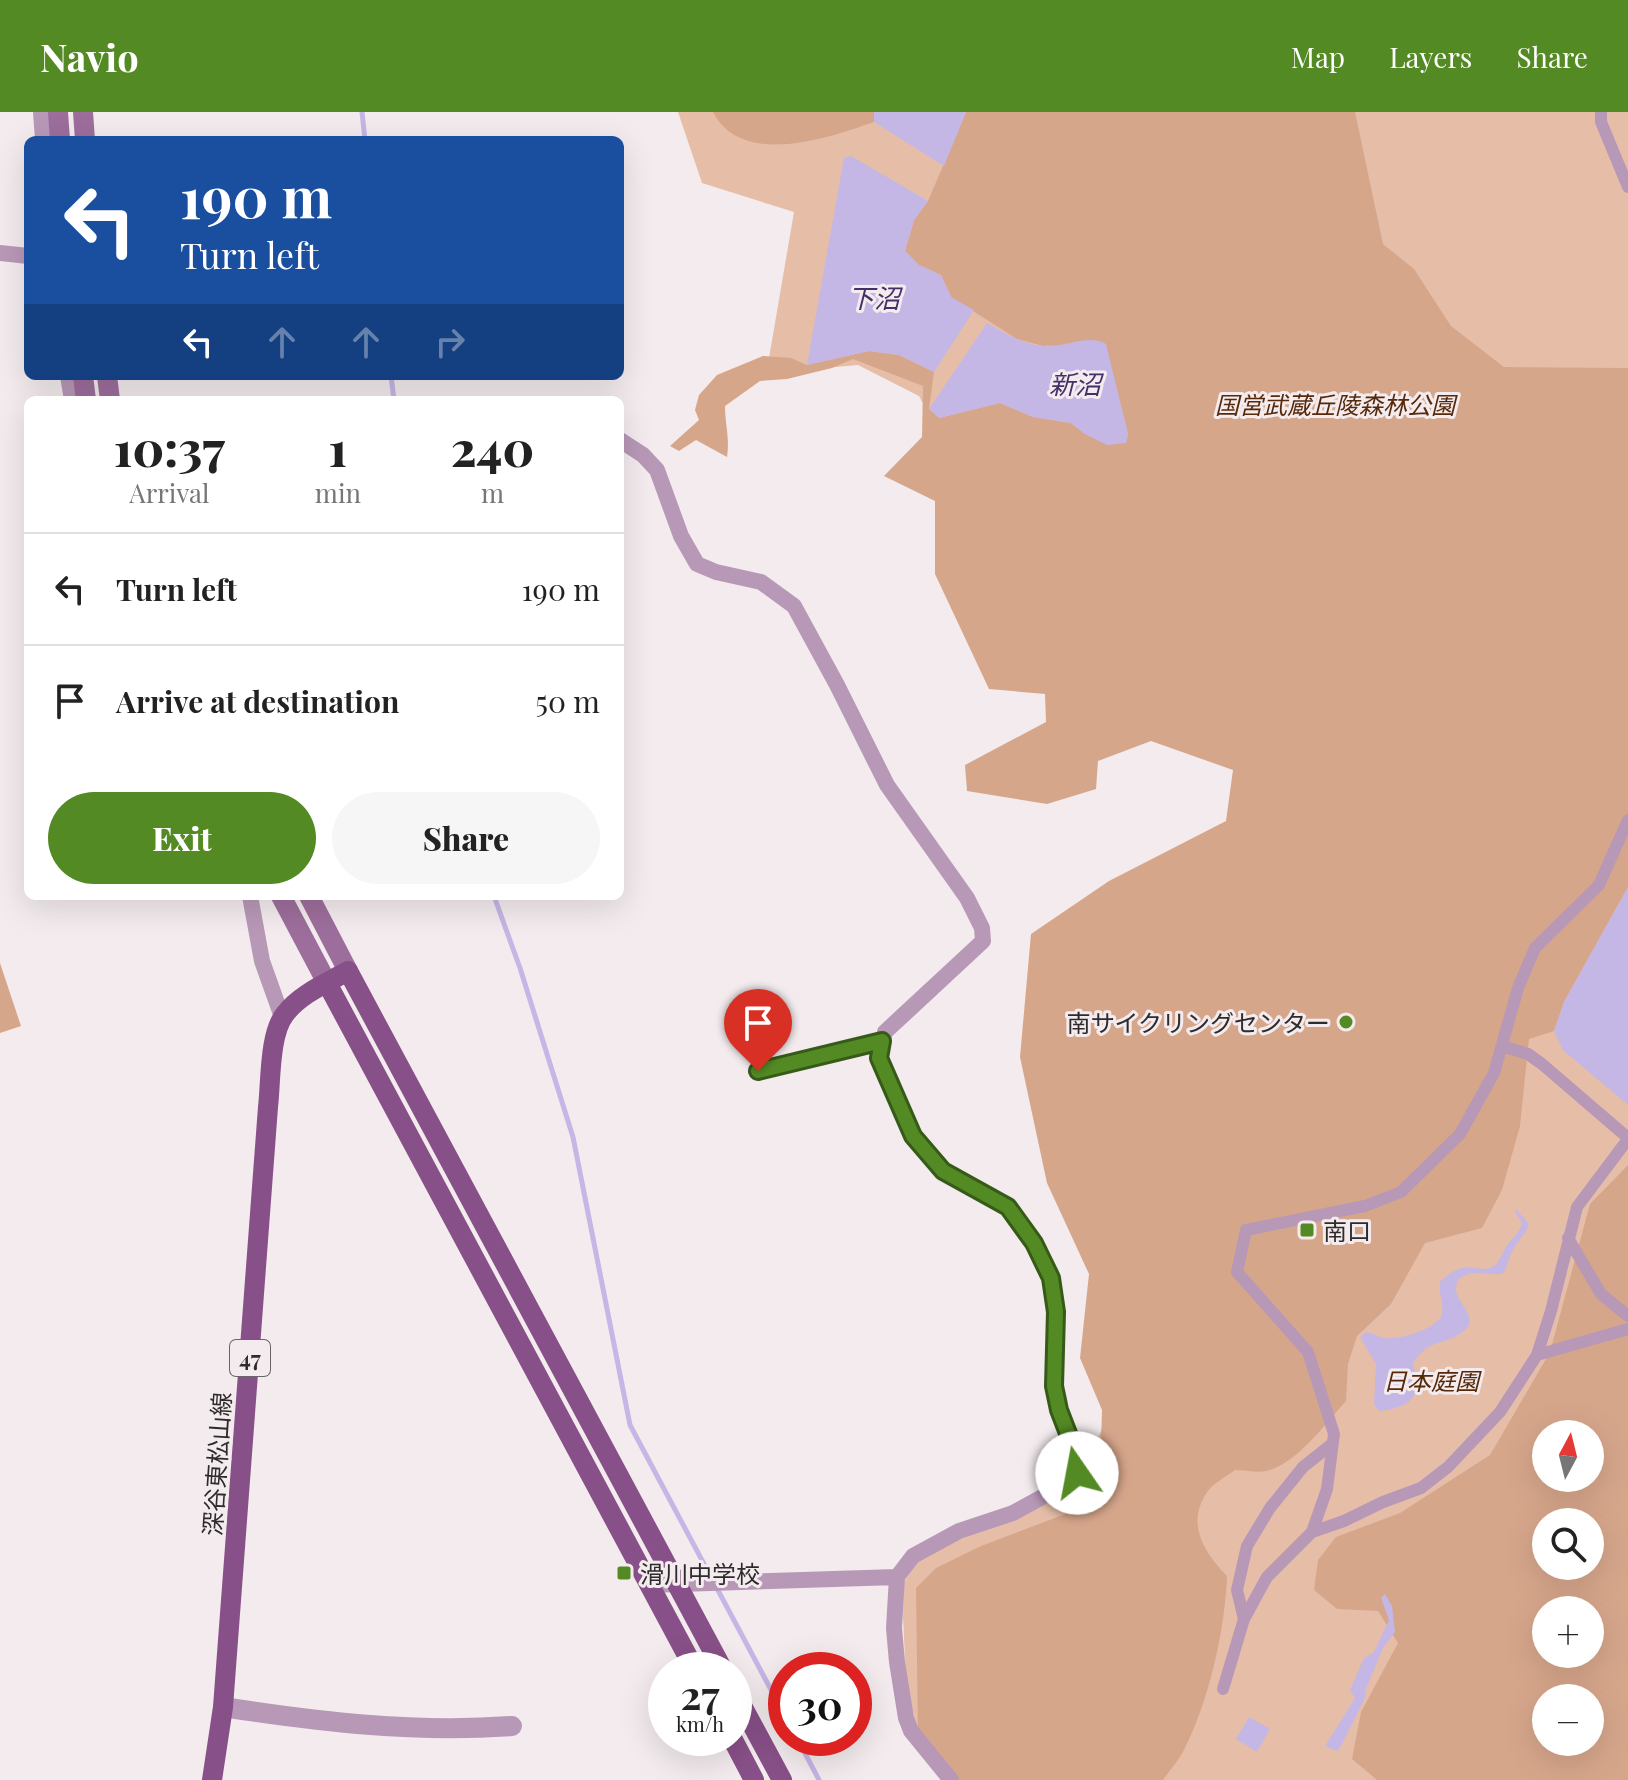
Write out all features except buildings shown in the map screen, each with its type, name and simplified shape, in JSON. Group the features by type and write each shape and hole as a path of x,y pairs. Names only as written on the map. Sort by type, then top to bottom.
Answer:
{"main road":[{"path":"58,112 60,136"},
{"path":"83,112 85,136"},
{"path":"283,900 685,1652"},
{"path":"311,900 713,1652"},
{"path":"282,1017 308,994 348,971"},
{"name":"深谷東松山線","path":"212,1780 223,1707 268,1107 274,1049 282,1017"},
{"path":"752,1724 782,1780"},
{"path":"741,1756 754,1780"}],"street":[{"path":"41,112 43,136"},
{"path":"1601,112 1601,122 1628,187"},
{"path":"0,253 24,256"},
{"path":"624,443 643,455 657,470 681,536 697,564 716,572 761,582 794,606 887,785 967,898 982,928 983,941 885,1032 879,1058 913,1136 943,1171 1008,1207 1034,1243 1051,1278 1056,1312 1054,1386 1059,1410 1079,1462 1077,1473 1066,1484 1013,1513 959,1531 913,1556 897,1577 894,1628 906,1718 911,1731 951,1780"},
{"path":"1223,1689 1244,1619 1267,1577 1312,1532 1327,1489 1334,1434 1308,1352 1237,1272 1246,1230 1365,1206 1401,1192 1460,1134 1494,1073 1518,988 1535,948 1599,885 1628,820"},
{"path":"251,900 262,961 282,1017"},
{"path":"758,1071 882,1041"},
{"path":"1312,1532 1421,1488 1448,1467 1500,1412 1537,1355 1577,1207 1628,1139 1542,1064 1528,1054 1502,1046"},
{"path":"1568,1238 1601,1294 1628,1316"},
{"path":"1537,1355 1628,1329"},
{"path":"1244,1619 1237,1590 1247,1546 1270,1508 1303,1467 1332,1444"},
{"path":"649,1585 897,1577"},
{"path":"223,1707 314,1721 420,1730 512,1726"}],"green space":[{"name":"国営武蔵丘陵森林公園","path":"678,112 1628,112 1628,1780 957,1780 918,1735 906,1680 904,1582 919,1559 948,1542 1075,1486 1086,1474 1089,1458 1148,1325 1242,878 1250,749 950,455 919,396 858,365 813,369 768,364 794,212 702,183"},
{"path":"713,112 874,112 874,122 810,141 765,144 744,139 726,129"},
{"name":"国営武蔵丘陵森林公園","path":"966,112 1355,112 1383,244 1414,269 1451,326 1504,367 1628,368 1628,887 1564,1002 1554,1031 1529,1039 1520,1126 1502,1190 1482,1228 1425,1243 1391,1304 1357,1336 1348,1364 1346,1401 1310,1442 1277,1467 1262,1472 1235,1470 1208,1490 1200,1505 1198,1528 1201,1538 1227,1576 1223,1619 1201,1710 1184,1750 1163,1780 957,1780 918,1735 916,1588 936,1568 981,1546 1081,1508 1100,1476 1102,1410 1080,1358 1089,1274 1047,1183 1020,1057 1031,934 1109,881 1226,821 1233,770 1151,741 1098,761 1096,789 1047,804 967,791 965,765 1046,722 1045,694 989,689 935,574 935,501 884,476 922,437 923,386 853,359 832,368 787,379 760,381 725,406 727,457 696,440 679,451 670,446 699,420 695,410 699,395 717,375 763,356 791,358 807,365 869,351 899,355 934,372 929,409 939,418 1000,403 1033,417 1071,423 1085,434 1126,443 1128,434 1105,344 1043,346 1017,339 951,297 941,275 919,265 905,251 914,220 928,201"},
{"path":"0,963 21,1026 0,1033"},
{"path":"1628,1165 1628,1780 1377,1780 1352,1759 1361,1712 1398,1643 1378,1611 1337,1609 1314,1590 1318,1560 1336,1537 1400,1513 1490,1455 1550,1352 1590,1204"}],"water":[{"path":"874,112 966,112 944,166 874,122"},
{"name":"下沼","path":"851,156 928,201 914,220 905,251 919,265 941,275 951,297 974,310 934,372 899,355 869,351 807,365 844,158"},
{"name":"新沼","path":"987,323 1035,345 1091,340 1106,344 1128,434 1126,443 1107,445 1071,423 1033,417 1000,403 939,418 929,409"},
{"path":"1628,887 1628,1105 1563,1050 1554,1031 1564,1002"},
{"path":"1516,1209 1529,1224 1502,1274 1470,1273 1458,1279 1456,1291 1468,1314 1469,1326 1454,1337 1427,1348 1413,1363 1417,1383 1409,1401 1379,1411 1374,1404 1376,1364 1360,1337 1366,1332 1385,1338 1399,1337 1433,1324 1442,1314 1440,1282 1457,1270 1494,1266 1521,1226"},
{"path":"1385,1594 1392,1606 1395,1632 1383,1648 1365,1698 1337,1751 1325,1746 1355,1698 1350,1690 1364,1658 1374,1652 1389,1620 1381,1598"},
{"path":"1249,1717 1270,1729 1257,1752 1236,1739"}],"waterway":[{"path":"362,112 365,136"},
{"path":"392,380 394,396"},
{"path":"495,900 573,1137 630,1425 768,1684"},
{"path":"806,1756 819,1780"}],"place":[{"name":"南サイクリングセンター","path":"1346,1022"},
{"name":"南口","path":"1307,1230"},
{"name":"滑川中学校","path":"624,1573"}],"route":[{"path":"758,1071 882,1041 879,1058 913,1136 943,1171 1008,1207 1034,1243 1051,1278 1056,1312 1054,1386 1059,1410 1079,1462 1077,1473"}],"park label":[{"name":"日本庭園","path":"1431,1380"}]}
